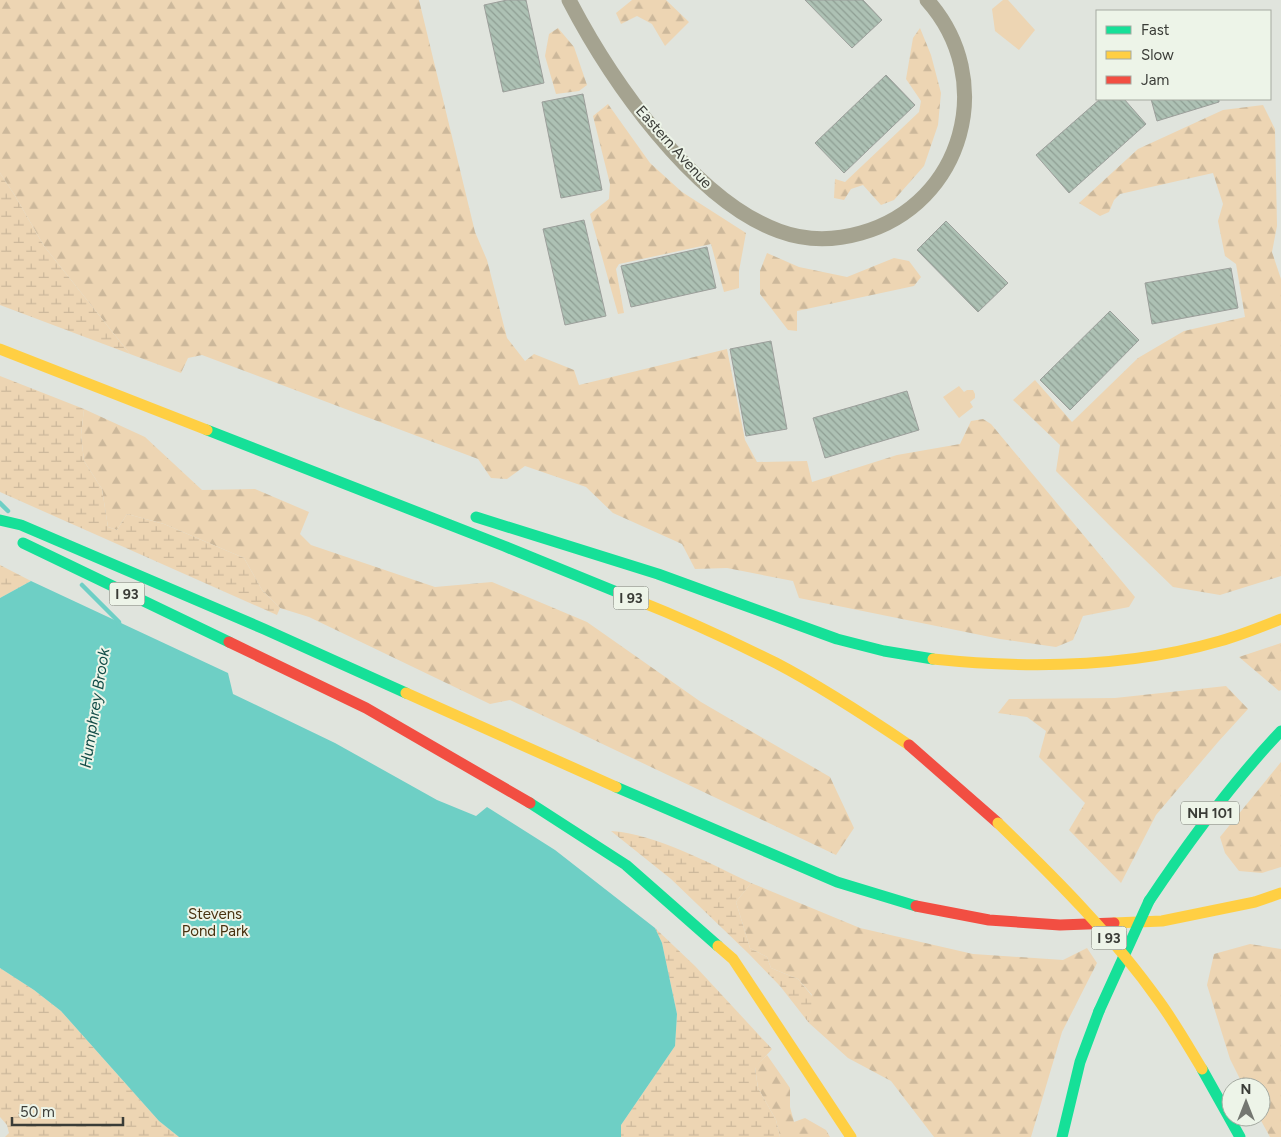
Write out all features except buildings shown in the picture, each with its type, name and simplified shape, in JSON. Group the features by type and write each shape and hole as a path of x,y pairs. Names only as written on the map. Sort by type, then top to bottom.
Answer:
{"highway":[{"name":"I 93","path":"0,349 504,546 666,612 777,664 853,708 910,747 998,823 1094,919 1155,996 1185,1039 1240,1137"},
{"path":"228,438 398,492"},
{"path":"465,514 683,583 838,639 940,660 1011,666 1090,664 1151,656 1220,641 1281,619"},
{"path":"0,520 21,524 264,628 599,780 837,882 918,906 989,920 1060,925 1162,921 1256,902 1281,893"},
{"name":"I 93","path":"16,539 54,560 366,708 524,799 626,865 733,959 851,1137"},
{"name":"NH 101","path":"1062,1137 1080,1062 1099,1011 1149,902 1174,862 1205,819 1238,778 1281,731"}],"street":[{"name":"Eastern Avenue","path":"569,0 618,83 652,126 693,172 714,192 761,223 780,231 817,239 852,236 887,223 904,213 926,195 937,182 954,152 964,119 965,84 951,35 944,20 928,0"}],"green space":[{"path":"0,0 419,0 475,232 487,260 507,338 525,361 534,354 574,370 579,385 727,349 745,440 757,462 807,461 812,482 897,455 960,444 971,421 983,419 991,424 1135,597 1129,607 1083,616 1073,640 1056,647 1000,639 799,598 793,581 727,568 695,569 682,544 613,513 586,487 525,466 507,479 491,478 478,459 202,355 188,358 181,373 130,354 44,246 0,173"},
{"path":"632,0 666,0 689,22 665,46 652,24 637,16 621,24 616,13"},
{"path":"1003,0 1008,0 1035,30 1019,50 995,31 992,9"},
{"path":"558,28 574,47 587,85 579,91 556,94 545,56 549,34"},
{"path":"920,28 931,55 941,93 938,125 924,166 894,200 881,205 863,185 851,189 844,200 834,198 835,179 845,182 919,112 921,101 906,79 913,38"},
{"path":"608,104 650,163 682,192 746,233 739,271 739,288 724,292 711,244 619,264 616,269 624,313 618,314 590,214 609,199 610,184 593,116"},
{"path":"1263,105 1275,129 1277,226 1272,252 1281,279 1281,576 1220,595 1173,587 1056,471 1060,445 1013,400 1035,380 1072,422 1138,358 1184,331 1245,317 1236,264 1225,256 1218,221 1223,204 1213,173 1120,194 1114,200 1109,212 1100,216 1079,203 1138,149 1223,110"},
{"path":"0,173 44,246 130,354 0,305"},
{"path":"767,253 799,267 847,277 894,258 909,261 921,277 914,286 797,311 797,331 788,330 760,294 760,271"},
{"path":"0,376 84,409 81,435 84,461 102,489 108,527 117,530 127,514 164,524 244,558 262,590 280,608 277,615 0,492"},
{"path":"959,386 964,392 973,390 975,398 970,402 973,407 959,418 943,397"},
{"path":"84,409 145,437 202,490 255,489 309,512 300,534 311,545 435,587 492,582 587,622 701,702 830,777 854,828 836,855 510,700 490,704 309,617 280,608 262,590 244,558 164,524 127,514 117,530 108,527 102,489 84,461 81,435"},
{"path":"0,565 31,581 0,598"},
{"path":"1281,643 1281,690 1279,691 1239,657"},
{"path":"1226,686 1248,709 1156,815 1121,883 1069,830 1085,803 1039,757 1046,731 1027,717 998,713 1009,699 1115,698"},
{"path":"1281,762 1281,867 1262,873 1239,871 1225,853 1220,837"},
{"path":"611,831 628,833 665,844 751,883 736,902 750,948 767,957 771,968 798,979 813,997 809,1023 780,986 748,953 671,879"},
{"path":"751,883 860,928 973,954 1063,960 1087,948 1097,963 1062,1032 1031,1137 934,1137 891,1081 848,1058 809,1023 812,995 798,979 771,968 767,957 750,948 736,902"},
{"path":"655,928 695,966 772,1049 755,1068 758,1088 776,1120 780,1137 621,1137 621,1125 675,1046 677,1014 662,943"},
{"path":"1250,944 1281,949 1281,1137 1270,1137 1264,1127 1271,1127 1271,1077 1239,1077 1230,1059 1207,985 1214,954"},
{"path":"0,968 34,990 61,1011 159,1121 179,1137 5,1137 9,1133 7,1125 0,1117"},
{"path":"767,1055 790,1088 790,1107 794,1122 805,1118 826,1130 830,1137 780,1137 776,1120 758,1088 755,1067"}],"water":[{"name":"Stevens Pond Park","path":"31,581 228,673 233,694 335,743 437,800 476,816 487,807 555,850 655,928 662,943 677,1014 675,1046 621,1125 621,1137 179,1137 159,1121 61,1011 34,990 0,968 0,598"}],"waterway":[{"name":"Humphrey Brook","path":"0,503 8,511"},
{"name":"Humphrey Brook","path":"82,585 119,622 119,627"}],"traffic: fast":[{"path":"207,430 634,599"},
{"path":"476,517 658,574 837,639 884,651 933,659"},
{"path":"0,520 21,525 264,629 406,693"},
{"path":"23,543 229,642"},
{"path":"1149,901 1211,813 1281,731"},
{"path":"616,787 837,882 916,906"},
{"path":"530,803 626,865 718,946"},
{"path":"1099,1011 1149,901"},
{"path":"1062,1137 1080,1062 1099,1011"},
{"path":"1202,1069 1240,1137"}],"traffic: slow":[{"path":"0,349 207,430"},
{"path":"634,599 706,630 793,672 909,745"},
{"path":"933,659 1041,665 1078,664 1149,657 1228,639 1281,619"},
{"path":"406,693 616,787"},
{"path":"998,823 1062,887 1123,954 1165,1009 1202,1069"},
{"path":"1114,923 1162,921 1255,902 1281,893"},
{"path":"718,946 733,959 851,1137"}],"traffic: jam":[{"path":"229,642 366,708 530,803"},
{"path":"909,745 998,823"},
{"path":"916,906 989,920 1060,925 1114,923"}]}
